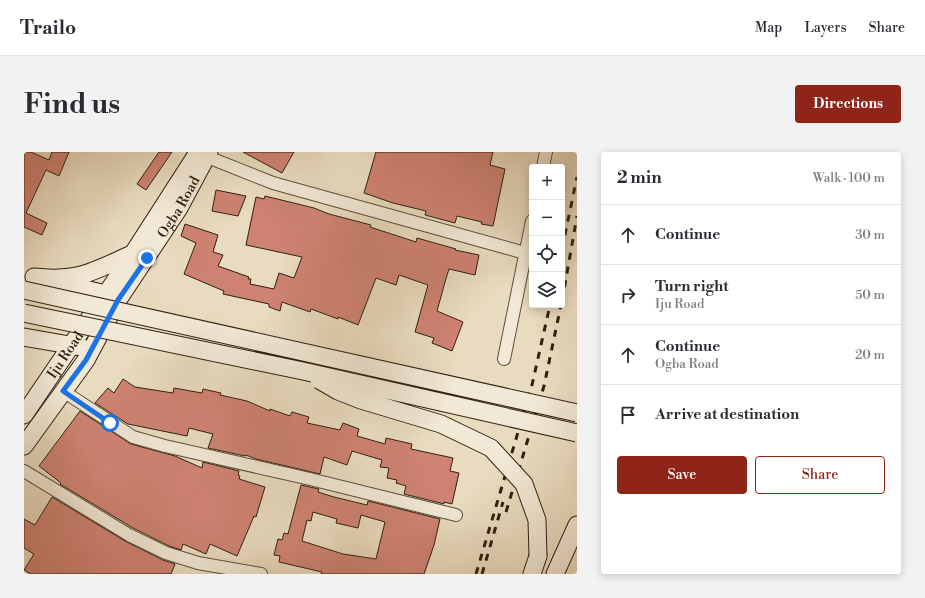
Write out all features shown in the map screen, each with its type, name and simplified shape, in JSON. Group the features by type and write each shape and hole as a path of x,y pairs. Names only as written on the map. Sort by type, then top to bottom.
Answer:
{"main road":[{"name":"Ogba Road","path":"112,297 130,255 201,153"},
{"name":"Ogba Road","path":"112,297 179,208 201,153"},
{"path":"27,281 56,280 78,277 130,255"},
{"path":"27,281 112,297"},
{"path":"27,281 577,413"},
{"name":"Iju Road","path":"24,414 72,345 112,297"},
{"name":"Iju Road","path":"24,446 92,349 112,297"},
{"path":"24,314 303,371 577,433"},
{"path":"24,336 92,349"},
{"path":"303,371 338,391 361,400 441,424 491,448 524,484 537,520 538,556 532,574"},
{"path":"556,574 577,525"}],"street":[{"path":"544,164 546,152"},
{"path":"201,153 273,183 525,254"},
{"path":"504,359 529,235"},
{"path":"63,391 133,437 165,446 303,477 456,516"},
{"path":"24,471 129,535 166,552 198,562 261,574"}],"building":[{"path":"24,152 31,152 49,160 52,152 69,152 59,176 46,170 26,213 47,223 42,235 24,227"},
{"path":"159,152 172,152 146,190 137,184"},
{"path":"243,152 294,152 282,173"},
{"path":"376,152 493,152 490,165 505,169 493,226 481,224 482,222 457,216 455,223 425,215 426,211 393,203 364,193"},
{"path":"216,190 246,196 238,216 212,211"},
{"path":"265,196 314,208 329,214 371,225 370,227 416,242 417,238 456,249 455,250 479,255 475,275 449,269 445,282 437,311 463,322 452,351 432,343 434,338 415,332 428,285 399,275 396,285 376,278 358,325 338,317 338,319 311,309 310,312 282,302 280,311 269,307 269,304 223,294 224,291 184,274 196,243 181,236 185,224 218,235 213,252 223,255 218,266 249,277 248,279 251,279 250,284 274,289 279,273 294,278 302,257 246,245 256,197 264,199"},
{"path":"123,379 135,387 173,393 174,388 202,393 203,389 221,393 220,395 247,401 270,411 270,409 290,416 292,412 309,417 307,423 340,430 343,423 359,429 357,436 385,444 386,438 412,444 411,449 453,458 450,471 459,473 452,504 444,502 444,504 404,494 406,486 396,483 397,480 387,478 389,468 380,467 382,460 352,451 347,465 324,457 320,474 256,459 246,455 208,448 213,434 189,428 187,436 128,424 95,403 108,388 114,393"},
{"path":"80,411 131,444 175,456 202,468 203,462 239,471 239,479 265,487 256,517 254,516 237,556 210,544 206,554 183,544 181,550 169,546 133,528 60,484 61,483 39,466"},
{"path":"301,485 319,489 318,492 334,497 367,505 368,501 440,519 434,545 424,574 321,574 322,572 279,562 280,556 274,555 278,539 282,540 284,533 288,534","holes":["313,512 337,519 336,523 358,528 361,515 385,522 376,559 343,554 302,541 307,520 311,521"]},
{"path":"52,497 125,541 163,560 175,564 171,574 31,574 24,570 34,554 24,548 24,519 35,525"}],"railway":[{"path":"565,236 577,177"},
{"path":"565,284 577,216"},
{"path":"476,574 532,385 549,308"},
{"path":"506,512 544,386 560,308"},
{"path":"482,574 503,502"}],"route":[{"path":"110,423 63,391 86,360 118,300 147,258"}]}
